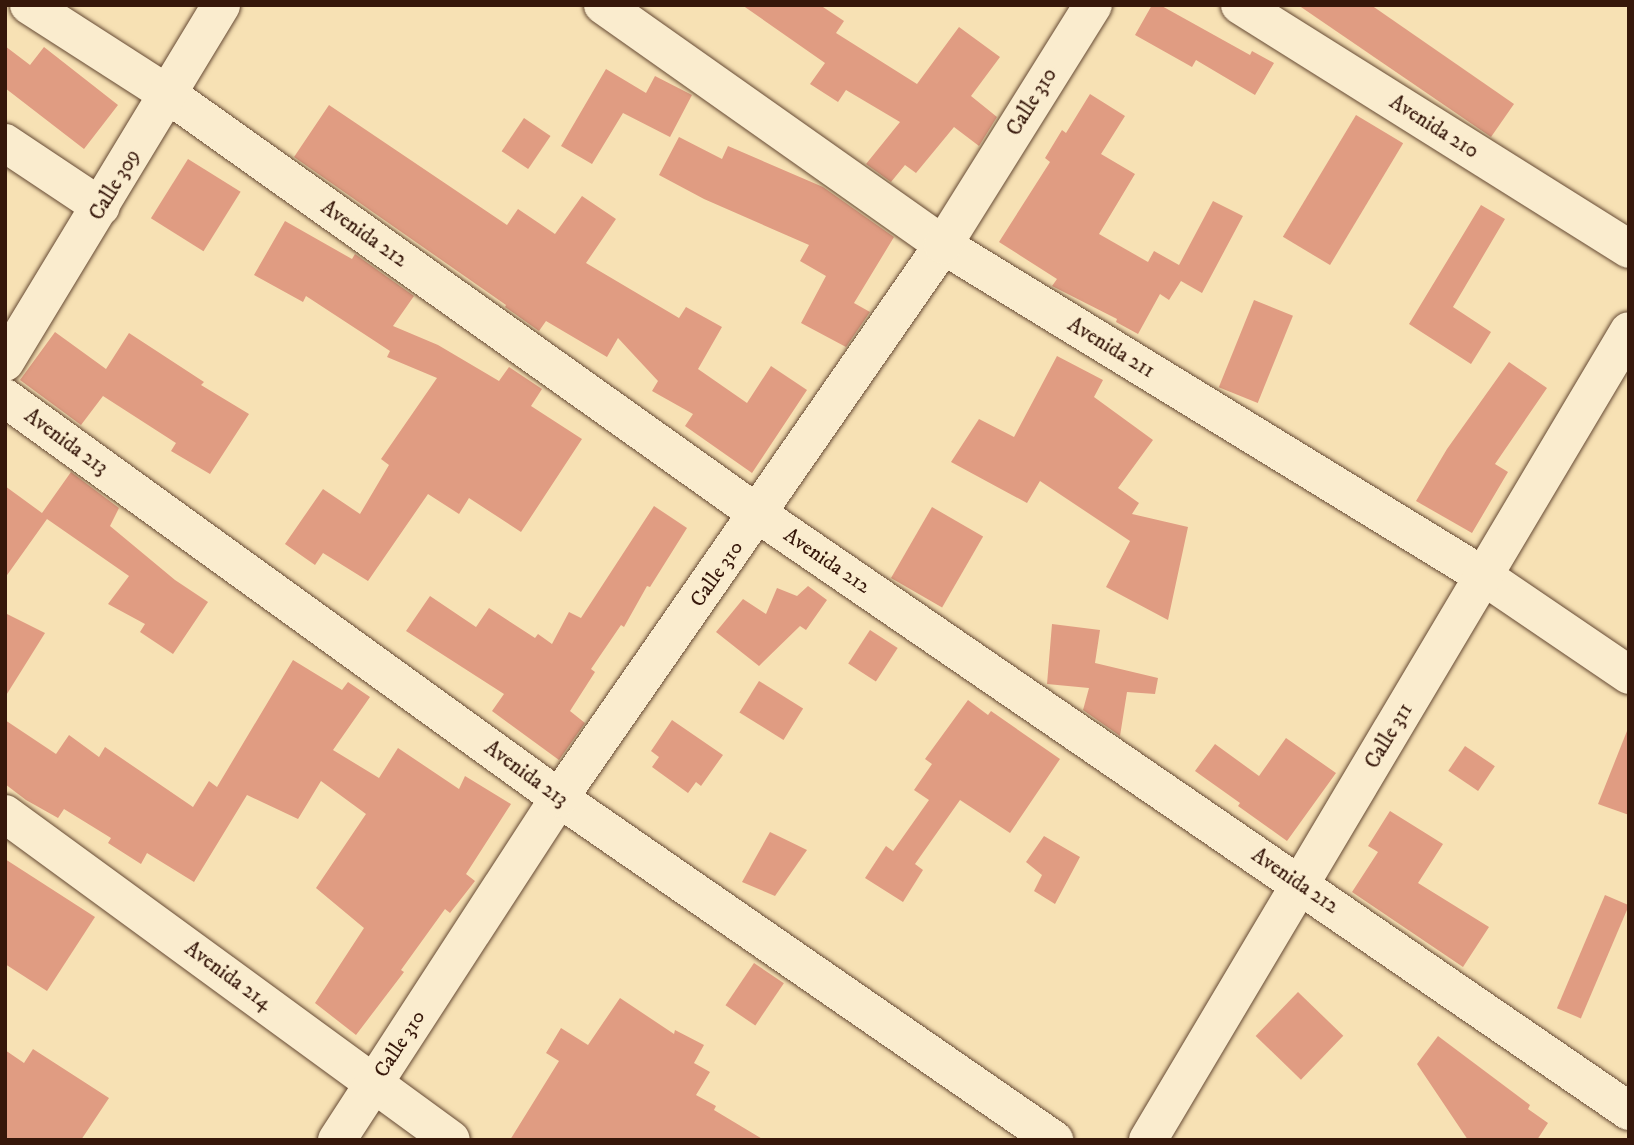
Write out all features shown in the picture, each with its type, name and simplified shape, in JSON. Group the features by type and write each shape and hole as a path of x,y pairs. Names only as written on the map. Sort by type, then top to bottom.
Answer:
{"street":[{"name":"Avenida 212","path":"29,5 169,95 758,514 1629,1111"},
{"name":"Calle 309","path":"5,362 102,206 221,5"},
{"name":"Avenida 211","path":"603,5 943,244 1485,577 1629,675"},
{"name":"Calle 310","path":"337,1140 559,798 943,244 1093,5"},
{"name":"Avenida 210","path":"1240,5 1629,249"},
{"path":"5,144 102,206"},
{"name":"Calle 311","path":"1148,1140 1629,331"},
{"name":"Avenida 213","path":"5,398 559,798 1054,1140"},
{"name":"Avenida 214","path":"5,814 451,1140"}],"building":[{"path":"742,5 820,5 844,21 836,33 917,84 959,27 1000,57 971,96 997,117 979,146 954,127 916,173 905,165 891,182 866,164 900,122 846,90 838,102 810,84 825,63"},
{"path":"1152,5 1160,5 1250,55 1252,51 1274,63 1255,95 1196,60 1192,67 1135,35"},
{"path":"1298,5 1371,5 1514,104 1491,137"},
{"path":"5,46 30,65 44,47 118,105 84,149 5,88"},
{"path":"606,69 646,93 655,76 692,95 670,137 623,113 592,164 561,146"},
{"path":"1090,94 1125,116 1101,154 1135,174 1099,234 1148,262 1154,251 1179,265 1213,201 1243,216 1202,293 1181,281 1169,300 1160,294 1138,334 1116,322 1117,319 1052,286 1057,279 999,242 1050,162 1045,158 1062,130 1066,133"},
{"path":"329,105 507,225 518,209 555,234 582,196 616,219 586,263 679,318 686,307 722,327 698,369 747,403 771,366 807,390 752,473 685,426 693,414 652,391 658,381 618,338 607,357 546,321 539,331 294,157"},
{"path":"1356,115 1403,143 1330,265 1283,237"},
{"path":"524,118 551,136 528,169 502,151"},
{"path":"679,137 722,159 728,146 823,187 894,237 854,303 870,312 846,347 801,323 826,276 800,261 809,245 704,199 659,175"},
{"path":"188,159 241,192 203,251 151,218"},
{"path":"1481,205 1505,219 1453,307 1491,332 1471,364 1409,324"},
{"path":"285,221 352,259 355,254 414,296 393,326 438,345 499,381 509,367 542,389 531,406 582,439 521,532 469,498 459,514 428,494 368,581 323,553 315,565 285,544 323,489 360,514 389,465 381,459 437,378 387,357 390,351 306,296 303,302 254,275"},
{"path":"1254,300 1293,316 1258,403 1219,387"},
{"path":"55,332 106,369 129,333 204,382 201,385 249,414 210,474 171,451 176,443 103,396 81,425 20,380"},
{"path":"1057,356 1103,380 1094,397 1153,440 1118,488 1139,503 1132,514 1188,527 1168,620 1106,587 1130,541 1040,481 1027,503 951,462 979,419 1014,437"},
{"path":"1509,362 1547,388 1495,464 1508,472 1472,533 1416,501 1447,449"},
{"path":"71,472 119,508 110,526 175,580 208,602 173,654 140,632 145,624 108,604 129,576 47,519 5,578 5,486 42,513"},
{"path":"654,506 687,528 650,587 647,586 624,627 621,625 591,669 595,672 570,711 585,723 559,760 492,711 504,694 406,631 430,596 476,627 489,608 535,638 538,634 552,644 569,612 581,618"},
{"path":"932,507 983,536 942,608 891,578"},
{"path":"808,586 827,600 806,630 800,626 759,666 716,632 743,599 766,614 777,588 797,596"},
{"path":"5,613 45,633 5,697"},
{"path":"1052,624 1100,630 1095,663 1158,678 1155,694 1127,692 1120,736 1083,710 1089,688 1047,684"},
{"path":"870,630 898,648 876,682 848,664"},
{"path":"293,660 342,690 348,682 370,697 333,750 379,778 398,748 459,789 465,776 511,804 466,874 475,881 450,913 445,909 401,970 404,972 356,1035 315,1003 364,928 316,888 366,814 321,781 298,819 247,795 194,882 147,853 141,864 108,843 111,838 64,809 58,818 26,800 5,784 5,720 56,754 69,735 99,757 105,747 193,807 209,781 217,787"},
{"path":"759,681 803,709 783,740 739,712"},
{"path":"968,700 988,715 991,711 1060,759 1010,833 960,800 915,864 923,870 903,902 865,878 886,846 893,851 929,800 914,790 932,764 925,759"},
{"path":"672,720 723,755 701,786 696,782 688,793 652,767 659,757 651,751"},
{"path":"1629,731 1629,815 1598,804"},
{"path":"1286,738 1336,773 1287,841 1195,771 1215,744 1259,776"},
{"path":"1465,746 1495,766 1478,791 1448,771"},
{"path":"1390,811 1443,844 1418,883 1489,927 1463,967 1352,892 1378,852 1368,846"},
{"path":"770,832 807,850 775,896 742,882"},
{"path":"1044,836 1080,857 1055,904 1034,891 1042,875 1026,862"},
{"path":"5,859 95,917 47,991 5,964"},
{"path":"1605,895 1629,905 1581,1018 1557,1008"},
{"path":"754,963 784,983 755,1025 725,1005"},
{"path":"1298,992 1343,1036 1301,1080 1256,1036"},
{"path":"620,998 674,1034 675,1030 704,1045 694,1063 710,1072 696,1095 716,1106 714,1110 764,1140 510,1140 559,1061 546,1053 561,1028 588,1045"},
{"path":"1438,1036 1530,1105 1528,1109 1548,1123 1537,1140 1468,1140 1417,1064"},
{"path":"33,1049 109,1098 81,1140 5,1140 5,1050 24,1063"}]}
